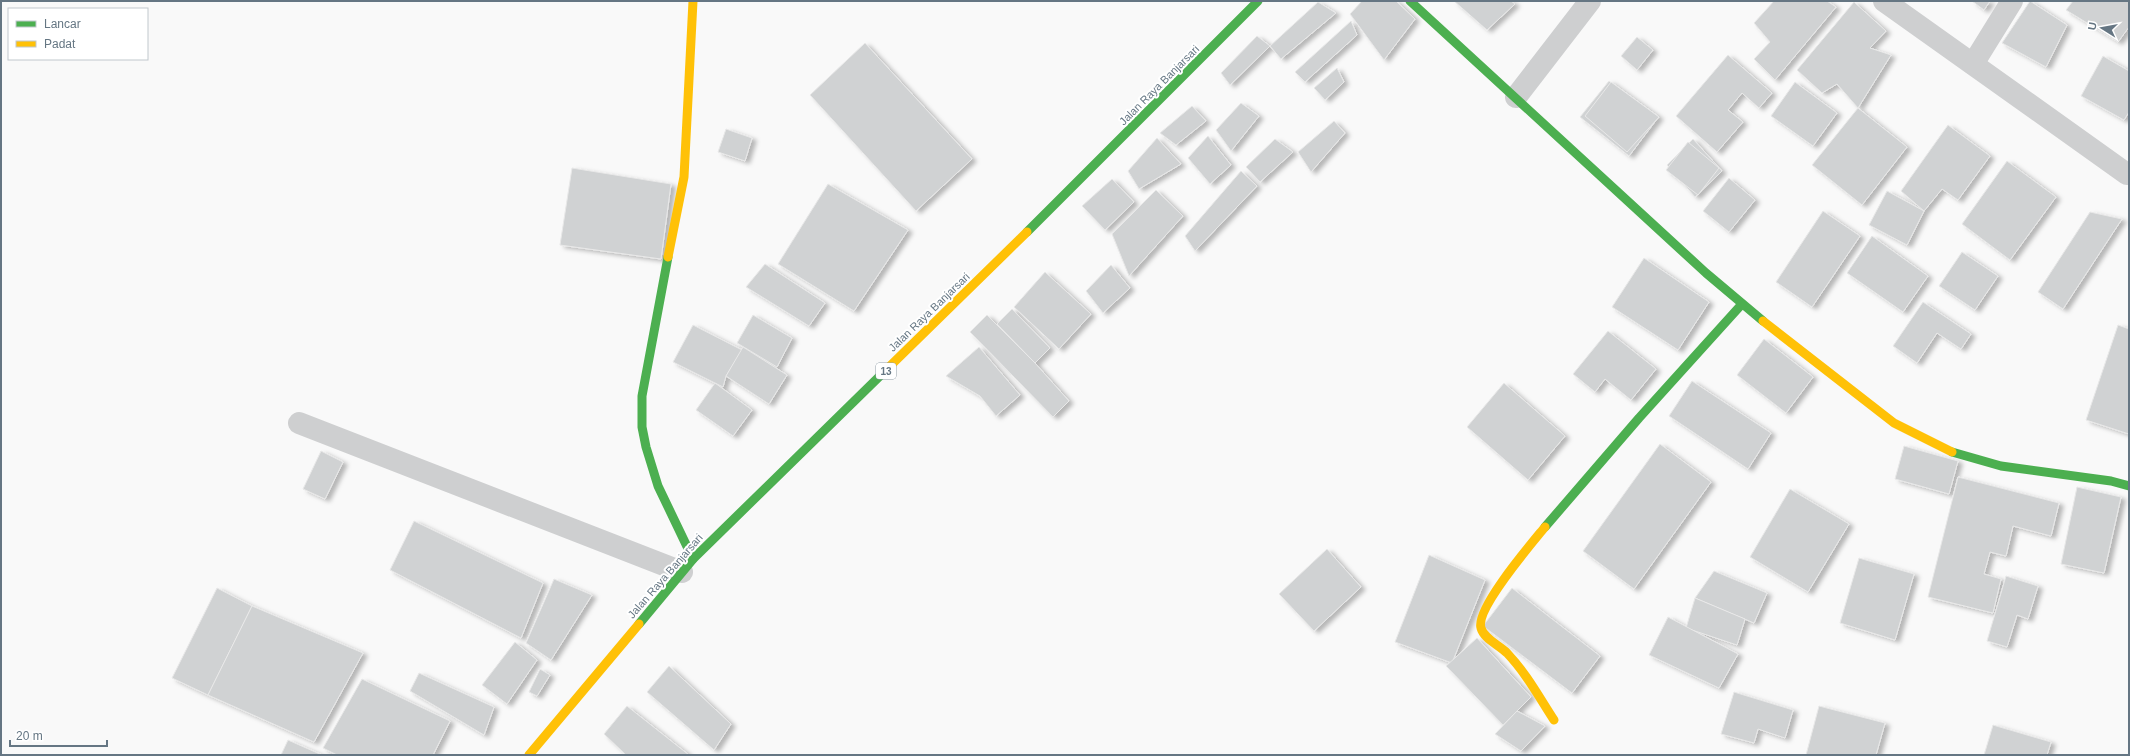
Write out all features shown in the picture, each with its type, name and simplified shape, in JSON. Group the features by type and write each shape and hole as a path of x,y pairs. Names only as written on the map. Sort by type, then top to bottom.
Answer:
{"main road":[{"path":"687,565 651,470 644,439 641,407 645,377 684,177 692,1"},
{"name":"Jalan Raya Banjarsari","path":"529,755 687,565 1119,142 1258,1"},
{"path":"1410,1 1706,273 1742,304 1894,423 1952,452 2001,466 2111,481 2129,486"},
{"path":"1554,720 1525,676 1505,652 1483,633 1480,627 1481,618 1488,603 1507,575 1578,488 1647,407 1742,304"}],"street":[{"path":"1516,97 1590,1"},
{"path":"1884,1 2127,174"},
{"path":"1973,64 2012,1"},
{"path":"299,423 687,565"}],"building":[{"path":"1362,1 1396,1 1415,19 1384,60 1350,14"},
{"path":"1454,1 1511,1 1515,4 1487,30"},
{"path":"1774,1 1827,1 1836,7 1775,80 1754,59 1770,42 1754,23"},
{"path":"1972,1 1990,1 1984,10"},
{"path":"2030,1 2067,25 2046,67 2002,43"},
{"path":"2073,1 2129,1 2129,27 2118,42 2066,10"},
{"path":"1318,2 1336,13 1281,59 1270,46"},
{"path":"1854,2 1886,31 1870,48 1891,55 1858,108 1837,84 1822,93 1797,70"},
{"path":"1351,21 1357,35 1305,82 1295,72"},
{"path":"1257,36 1270,46 1230,85 1221,73"},
{"path":"1637,37 1653,50 1637,70 1621,56"},
{"path":"865,43 972,159 916,211 810,95"},
{"path":"1728,55 1772,93 1759,108 1742,93 1728,110 1743,122 1717,152 1676,116"},
{"path":"2103,56 2129,71 2129,112 2124,120 2081,96"},
{"path":"1337,68 1344,82 1325,100 1314,88"},
{"path":"1609,81 1657,119 1629,156 1580,117"},
{"path":"1611,82 1659,117 1627,152 1585,116"},
{"path":"1795,82 1837,113 1813,146 1771,116"},
{"path":"1241,103 1259,116 1231,151 1216,130"},
{"path":"1192,106 1206,121 1176,145 1160,133"},
{"path":"1858,108 1907,147 1862,205 1812,165"},
{"path":"1334,121 1345,133 1311,172 1298,152"},
{"path":"1948,125 1990,156 1958,200 1942,189 1924,211 1901,191"},
{"path":"726,129 752,138 745,161 718,152"},
{"path":"1208,136 1231,165 1210,184 1188,158"},
{"path":"1157,138 1181,164 1139,189 1128,171"},
{"path":"1275,139 1293,152 1260,182 1246,167"},
{"path":"1693,139 1722,171 1695,197 1667,165"},
{"path":"1688,142 1719,168 1698,195 1666,170"},
{"path":"2007,161 2056,197 2010,260 1962,224"},
{"path":"572,168 671,184 661,259 560,245"},
{"path":"1241,171 1257,186 1195,251 1185,236"},
{"path":"1729,178 1755,200 1729,232 1703,211"},
{"path":"1112,179 1134,202 1105,230 1082,206"},
{"path":"828,184 908,230 854,311 778,264"},
{"path":"1156,190 1183,216 1129,276 1112,234"},
{"path":"1887,191 1924,211 1907,245 1869,225"},
{"path":"1823,211 1860,236 1812,307 1776,282"},
{"path":"2090,212 2122,219 2063,309 2038,292"},
{"path":"1872,236 1928,276 1903,312 1847,273"},
{"path":"1962,252 1998,276 1975,310 1939,286"},
{"path":"1644,258 1709,302 1678,350 1612,307"},
{"path":"765,264 825,303 809,326 746,287"},
{"path":"1111,265 1130,288 1103,313 1086,291"},
{"path":"1045,272 1091,314 1059,349 1014,307"},
{"path":"1923,302 1971,334 1961,349 1937,333 1917,363 1893,346"},
{"path":"1012,309 1050,348 1035,363 997,324"},
{"path":"753,315 792,338 777,367 737,343"},
{"path":"987,315 1035,363 1069,401 1053,417 970,332"},
{"path":"693,325 742,350 726,376 723,387 673,362"},
{"path":"2118,325 2129,329 2129,434 2086,420"},
{"path":"1608,331 1656,369 1631,400 1605,379 1595,392 1573,374"},
{"path":"1764,339 1813,377 1786,413 1737,375"},
{"path":"743,347 787,375 769,404 726,376"},
{"path":"979,347 1020,395 996,416 980,396 946,376"},
{"path":"1692,381 1771,433 1748,469 1669,416"},
{"path":"715,383 752,410 733,436 696,410"},
{"path":"1504,383 1565,436 1528,480 1467,427"},
{"path":"1660,444 1711,482 1634,589 1583,551"},
{"path":"1904,446 1958,461 1949,494 1895,479"},
{"path":"321,451 343,462 325,499 303,489"},
{"path":"1958,477 2059,503 2051,536 2013,526 2006,556 1990,552 1984,574 2001,579 1993,613 1928,597"},
{"path":"2077,487 2121,497 2104,573 2061,564"},
{"path":"1790,489 1849,524 1808,592 1750,557"},
{"path":"414,521 543,583 521,638 390,570"},
{"path":"1327,549 1361,587 1314,631 1279,594"},
{"path":"1429,555 1485,580 1452,663 1395,642"},
{"path":"1859,558 1914,574 1895,640 1840,623"},
{"path":"1714,571 1767,593 1754,623 1695,598"},
{"path":"2006,576 2038,586 2028,619 2017,615 2007,647 1987,641"},
{"path":"554,579 592,595 551,660 526,643"},
{"path":"217,588 252,606 208,695 172,678"},
{"path":"1512,588 1600,656 1572,693 1483,626"},
{"path":"1695,598 1745,619 1737,645 1686,628"},
{"path":"252,606 363,653 314,742 208,695"},
{"path":"1668,617 1738,654 1719,688 1649,655"},
{"path":"1477,638 1531,697 1503,725 1446,666"},
{"path":"515,642 537,660 507,704 482,685"},
{"path":"669,666 731,724 714,750 647,692"},
{"path":"540,669 550,675 537,696 529,692"},
{"path":"419,673 494,707 484,735 410,691"},
{"path":"362,679 450,721 433,755 337,755 323,748"},
{"path":"1734,692 1793,710 1785,738 1758,729 1754,743 1721,734"},
{"path":"627,706 689,755 626,755 604,734"},
{"path":"1819,706 1885,723 1876,755 1806,755"},
{"path":"1517,711 1545,726 1521,751 1495,734"},
{"path":"1993,725 2051,742 2047,755 1984,755"},
{"path":"288,740 322,755 281,755"}],"traffic: fast":[{"path":"1027,232 1258,1"},
{"path":"1410,1 1706,273 1763,321"},
{"path":"668,257 642,396 642,427 646,447 658,486 693,559"},
{"path":"1545,527 1639,418 1742,304"},
{"path":"639,624 693,559 886,370"},
{"path":"1952,452 2001,466 2111,481 2129,486"}],"traffic: slow":[{"path":"668,257 684,177 693,1"},
{"path":"886,370 1027,232"},
{"path":"1763,321 1894,423 1952,452"},
{"path":"1545,527 1517,561 1495,592 1481,619 1481,628 1485,635 1504,650 1520,669 1554,720"},
{"path":"529,755 639,624"}]}
